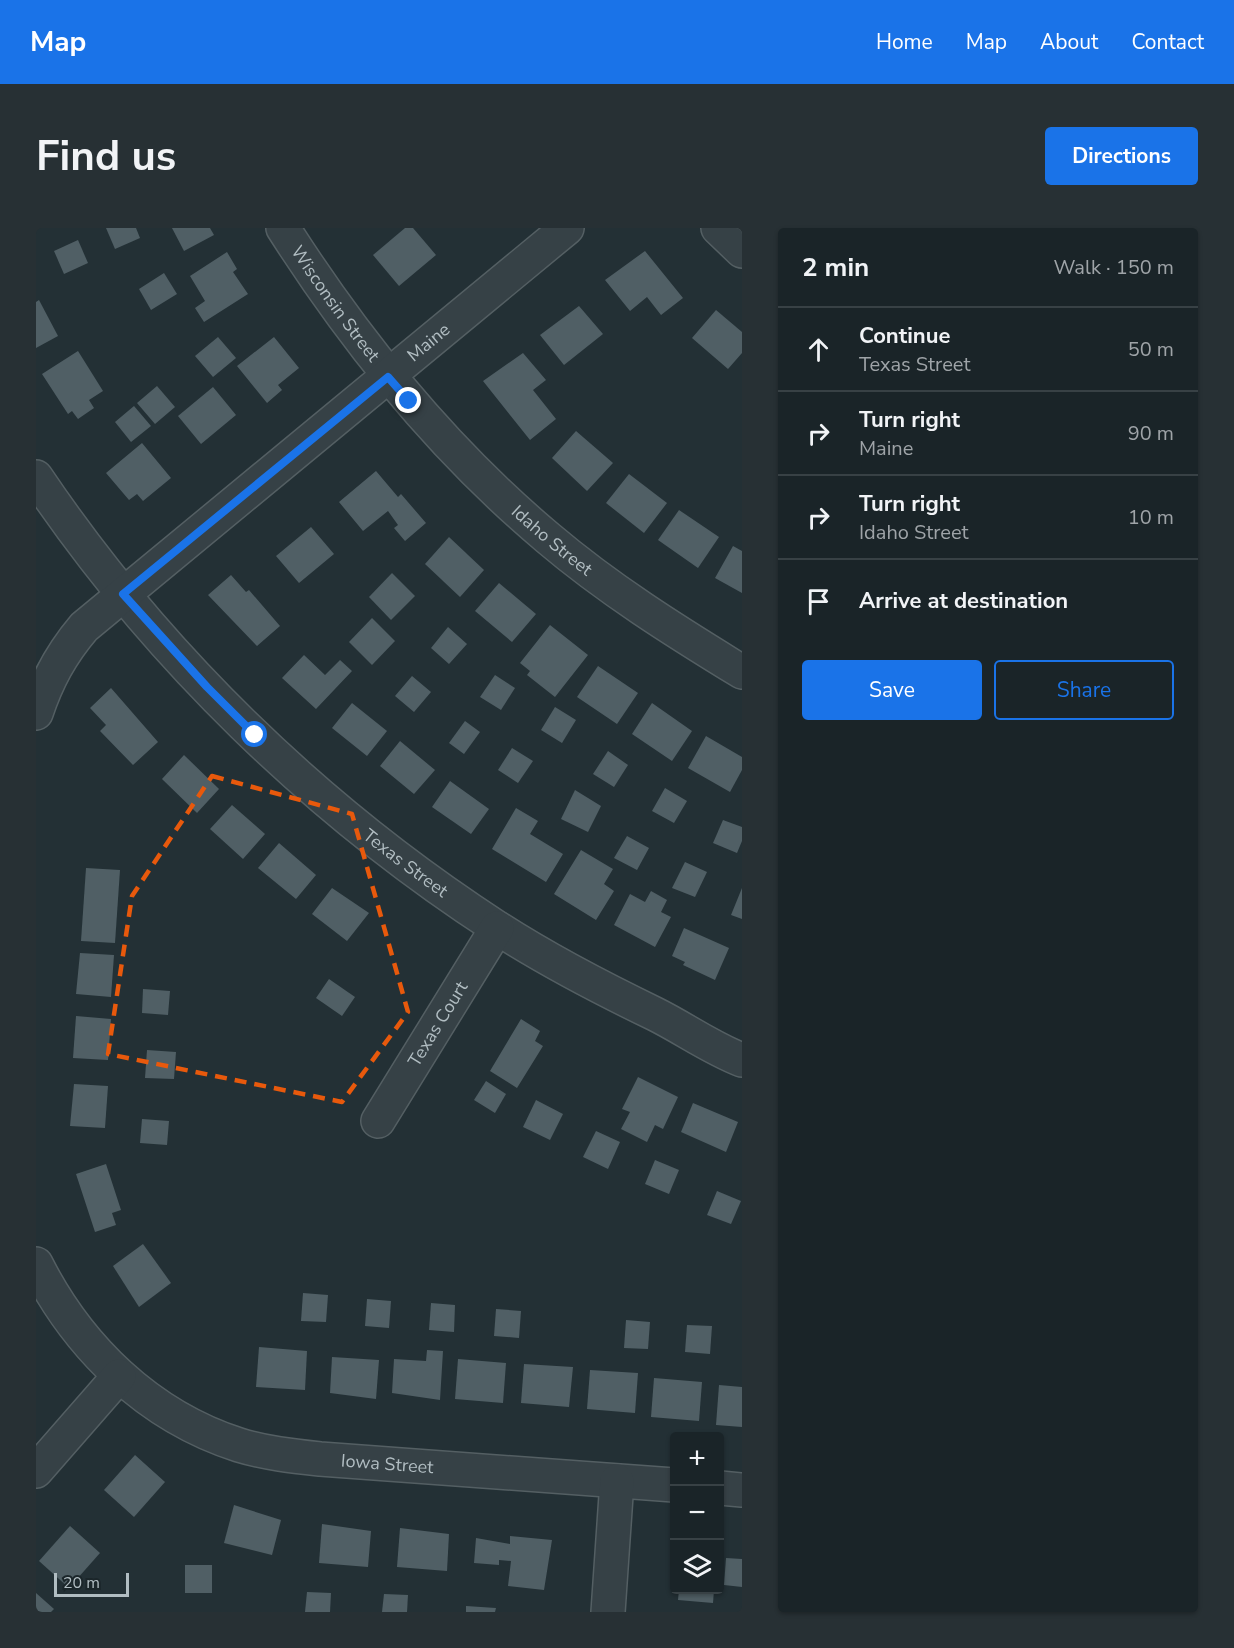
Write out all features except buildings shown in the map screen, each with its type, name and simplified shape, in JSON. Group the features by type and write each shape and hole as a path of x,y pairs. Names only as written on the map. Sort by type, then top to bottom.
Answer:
{"street":[{"name":"Wisconsin Street","path":"283,228 353,332 388,377"},
{"name":"Maine","path":"36,713 47,681 65,649 84,627 567,228"},
{"path":"718,228 742,251"},
{"name":"Idaho Street","path":"388,377 491,488 548,538 608,585 680,634 742,672"},
{"name":"Texas Street","path":"36,477 123,594 207,687 305,781 392,853 497,928 608,991 742,1060"},
{"name":"Texas Court","path":"378,1121 497,928"},
{"name":"Iowa Street","path":"36,1264 68,1318 119,1376 165,1410 199,1429 238,1444 279,1454 670,1485"},
{"path":"36,1471 119,1376"},
{"path":"608,1612 617,1481"},
{"path":"724,1488 742,1490"}],"highlighted area":[{"path":"212,776 352,814 408,1012 342,1102 108,1054 132,896"}],"route":[{"path":"255,735 160,637 123,594 388,377 409,401"}]}
